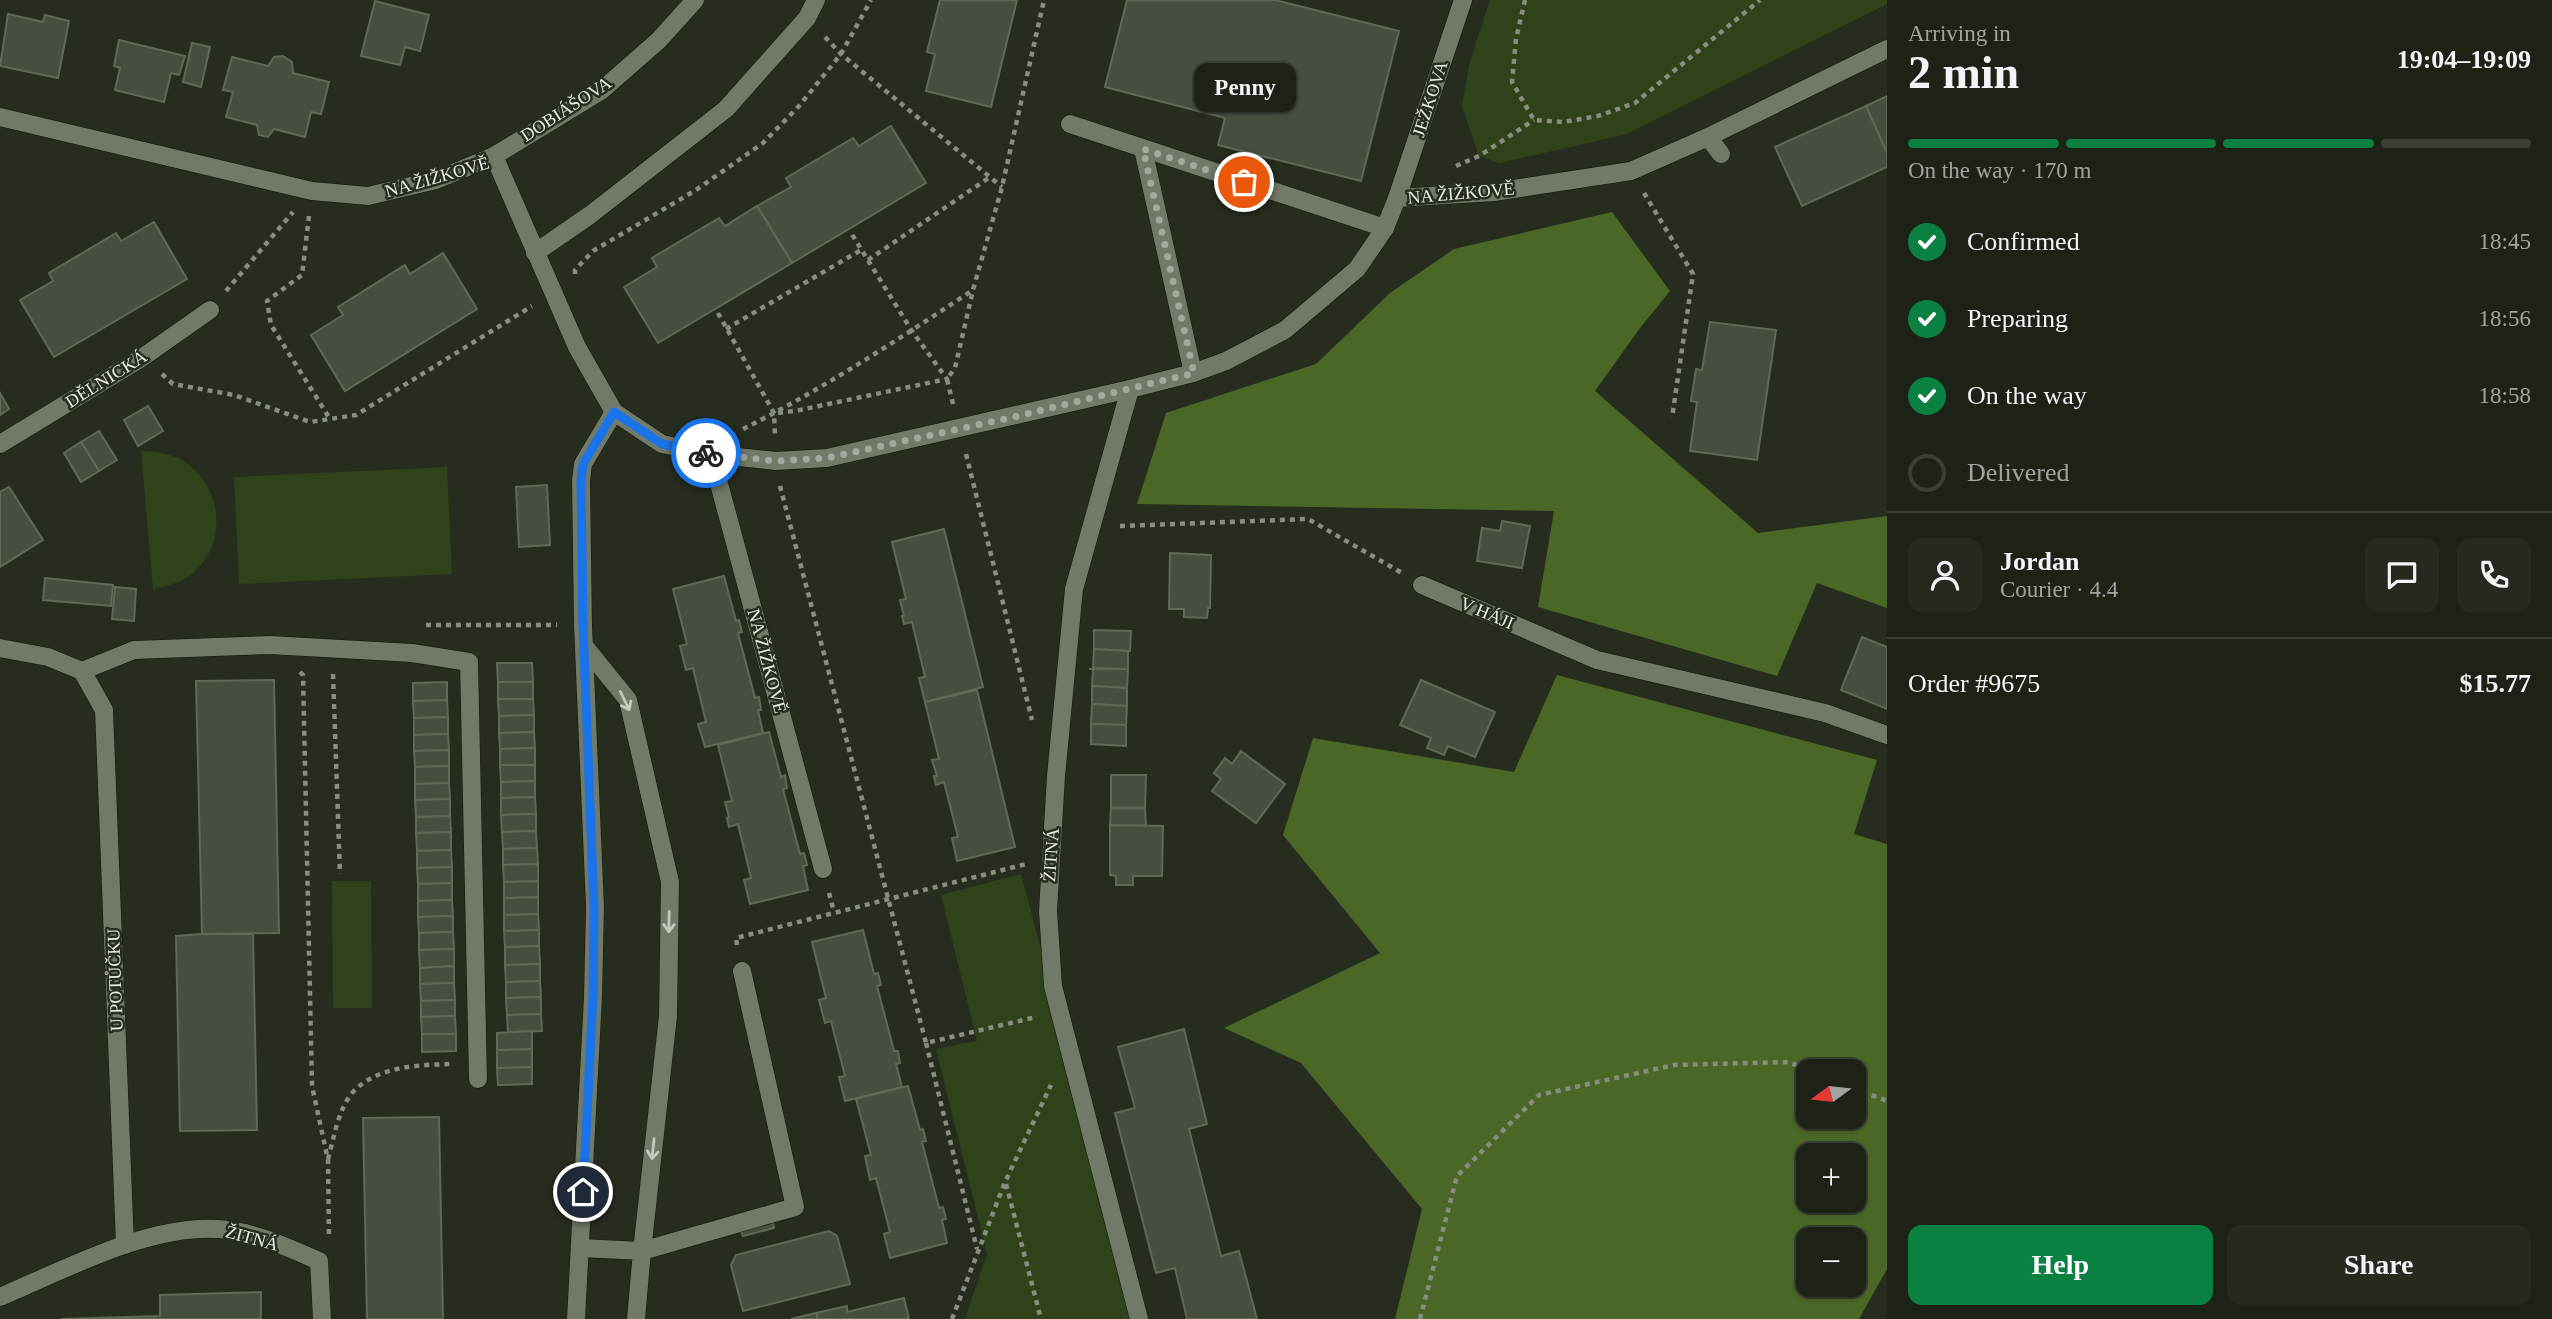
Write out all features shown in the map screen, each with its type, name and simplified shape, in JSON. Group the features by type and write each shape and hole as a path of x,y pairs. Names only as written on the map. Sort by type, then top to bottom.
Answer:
{"street":[{"name":"DOBIÁŠOVA","path":"494,156 602,90 659,40 695,0"},
{"path":"535,253 590,215 726,109 807,18 817,0"},
{"name":"JEŽKOVA","path":"1397,198 1463,0"},
{"name":"NA ŽIŽKOVĚ","path":"0,117 312,191 368,196 436,180 494,156 577,347 614,412 662,444 711,454 776,461 827,458 1194,373 1226,361 1285,330 1357,269 1385,228 1397,198 1494,192 1631,171 1708,138 1887,48"},
{"path":"1070,124 1385,228"},
{"path":"1708,138 1721,154"},
{"path":"1143,149 1194,373"},
{"name":"DĚLNICKÁ","path":"0,444 143,357 210,310"},
{"name":"ŽITNÁ","path":"1130,389 1074,589 1056,776 1048,911 1054,986 1139,1319"},
{"path":"576,1319 593,997 594,908 583,625 581,481 583,464 614,412"},
{"name":"NA ŽIŽKOVĚ","path":"711,454 823,869"},
{"name":"V HÁJI","path":"1422,585 1597,660 1825,713 1887,735"},
{"path":"0,648 48,657 82,671 134,650 270,645 412,653 468,662 478,1072"},
{"path":"585,647 628,700 670,882 668,1016 636,1319"},
{"name":"U POTŮČKU","path":"82,671 104,710 125,1245"},
{"path":"581,1248 642,1251 795,1207 742,971"},
{"name":"ŽITNÁ","path":"125,1245 182,1228 219,1229 250,1234 319,1261"},
{"path":"0,1297 125,1245"},
{"path":"319,1261 321,1319"}],"path":[{"path":"575,279 575,270 593,251 696,191 763,143 799,106 841,54 871,0"},
{"path":"774,413 947,379 956,368 973,290 1002,187 1044,0"},
{"path":"1525,0 1516,40 1512,82 1534,120"},
{"path":"1444,172 1479,156 1534,120 1563,122 1598,116 1634,103 1760,0"},
{"path":"807,18 841,54 1002,187"},
{"path":"1631,171 1693,274 1672,418"},
{"path":"868,260 990,177"},
{"path":"210,310 312,191"},
{"path":"312,191 302,275 267,301 271,325 330,419"},
{"path":"851,233 912,331 947,379 1034,728"},
{"path":"726,328 861,250"},
{"path":"734,433 774,413 912,331 973,290"},
{"path":"718,313 774,413 779,482 978,1251"},
{"path":"143,357 173,384 233,395 310,422 356,415 519,314"},
{"path":"1091,527 1308,519 1422,585"},
{"path":"420,625 583,625"},
{"path":"270,645 303,675 312,1086 328,1160 329,1246 319,1261"},
{"path":"332,648 340,874"},
{"path":"742,971 736,938 1051,858"},
{"path":"926,1043 1060,1011"},
{"path":"952,1319 1005,1182 1069,1046"},
{"path":"1420,1319 1457,1176 1539,1095 1674,1065 1788,1062 1796,1065"},
{"path":"328,1160 338,1122 352,1093 374,1075 428,1065 478,1072"},
{"path":"1866,1093 1887,1101"},
{"path":"1005,1182 1041,1319"}],"green space":[{"path":"1490,0 1887,0 1887,4 1624,135 1499,163 1479,156 1462,106 1470,61"},
{"path":"1612,212 1670,291 1595,391 1758,533 1887,516 1887,608 1817,583 1777,676 1538,607 1554,511 1137,504 1166,413 1316,364 1390,293 1454,249"},
{"path":"141,451 173,456 196,471 213,499 216,514 216,530 205,560 184,579 153,589"},
{"path":"447,467 452,574 239,584 234,477"},
{"path":"1557,675 1877,760 1854,834 1887,844 1887,1269 1859,1319 1395,1319 1422,1209 1301,1063 1224,1028 1380,953 1283,835 1313,738 1514,772"},
{"path":"1021,874 1140,1319 965,1319 987,1254 936,1049 977,1041 941,895"},
{"path":"332,881 371,881 372,1008 333,1008"}],"building":[{"path":"940,0 1017,0 991,107 926,91 935,54 927,52"},
{"path":"1127,0 1275,0 1399,31 1361,181 1218,145 1225,118 1105,87"},
{"path":"375,1 429,15 420,51 405,47 400,65 361,56"},
{"path":"8,14 43,22 45,15 69,21 58,78 0,66"},
{"path":"119,40 185,56 179,75 171,73 164,102 115,90 120,68 114,66"},
{"path":"192,43 210,47 201,87 183,82"},
{"path":"283,56 292,62 293,73 329,82 321,114 311,112 305,137 274,129 268,137 259,135 257,125 226,117 233,92 223,90 232,57 268,66 274,57"},
{"path":"1887,96 1887,153 1866,106"},
{"path":"1866,106 1887,153 1887,167 1802,206 1775,147"},
{"path":"891,126 926,183 792,263 757,206 791,187 786,178 853,138 859,146"},
{"path":"757,206 792,263 658,343 624,287 657,267 652,258 719,218 725,226"},
{"path":"154,222 187,279 54,357 20,300 53,281 49,273 116,233 121,241"},
{"path":"443,253 477,309 345,391 311,335 343,315 338,307 405,265 410,274"},
{"path":"1710,322 1776,330 1757,460 1690,451 1697,402 1691,401 1696,369 1702,370"},
{"path":"0,393 9,409 0,415"},
{"path":"148,406 163,431 138,446 124,420"},
{"path":"99,431 117,460 99,471 81,442"},
{"path":"81,442 99,471 81,482 64,453"},
{"path":"547,485 550,545 519,547 516,487"},
{"path":"9,487 43,540 0,567 0,492"},
{"path":"1502,521 1530,526 1522,568 1477,561 1482,528 1500,531"},
{"path":"944,529 983,687 925,702 919,678 925,677 912,622 904,624 902,616 900,600 906,599 892,542"},
{"path":"1170,553 1211,555 1210,608 1207,618 1184,617 1184,609 1169,609"},
{"path":"724,576 736,621 739,620 742,632 738,633 755,698 759,697 761,710 758,710 763,733 705,747 698,724 706,722 693,668 686,670 680,646 687,644 673,589"},
{"path":"45,578 113,585 111,606 43,600"},
{"path":"115,587 136,589 134,621 112,619"},
{"path":"1094,630 1131,631 1130,651 1094,649"},
{"path":"1862,637 1887,647 1887,709 1841,690"},
{"path":"1094,649 1128,651 1128,669 1093,668"},
{"path":"497,663 532,663 533,682 498,682"},
{"path":"1093,669 1128,669 1127,688 1092,686"},
{"path":"274,680 279,933 202,934 196,681"},
{"path":"1421,680 1495,712 1475,757 1448,746 1444,755 1427,748 1431,738 1400,725"},
{"path":"447,682 447,700 413,701 413,683"},
{"path":"498,682 533,682 533,699 498,699"},
{"path":"1092,686 1127,688 1127,706 1092,704"},
{"path":"977,690 1015,847 957,861 952,838 958,837 944,782 936,785 934,776 937,776 932,760 939,759 925,702"},
{"path":"498,699 533,699 534,715 499,716"},
{"path":"447,700 448,717 414,718 413,701"},
{"path":"1092,704 1127,706 1126,725 1091,724"},
{"path":"534,715 534,732 499,733 499,716"},
{"path":"448,717 448,734 414,735 414,718"},
{"path":"1091,724 1126,725 1126,746 1091,744"},
{"path":"534,732 535,748 500,749 499,733"},
{"path":"769,732 781,777 785,775 787,788 783,789 800,854 804,853 807,865 803,866 808,890 750,904 744,880 751,878 738,824 729,827 725,802 732,801 718,745"},
{"path":"448,734 449,750 414,751 414,735"},
{"path":"535,748 535,765 500,765 500,749"},
{"path":"449,750 449,766 415,767 414,751"},
{"path":"1241,751 1285,784 1256,823 1212,791 1221,779 1214,773 1225,758 1232,764"},
{"path":"500,765 535,765 535,781 501,782"},
{"path":"449,766 449,783 415,784 415,767"},
{"path":"1111,775 1146,775 1145,808 1111,808"},
{"path":"535,781 535,797 501,798 501,782"},
{"path":"449,783 450,799 415,800 415,784"},
{"path":"535,797 536,814 501,815 501,798"},
{"path":"450,799 450,816 416,817 415,800"},
{"path":"1111,808 1145,808 1146,826 1110,825"},
{"path":"536,814 536,831 502,832 501,815"},
{"path":"450,816 451,832 416,833 416,817"},
{"path":"1110,825 1163,826 1162,876 1133,876 1133,885 1116,885 1116,876 1110,875"},
{"path":"536,831 537,848 503,849 502,832"},
{"path":"451,832 451,850 417,851 416,833"},
{"path":"537,848 538,864 503,865 503,849"},
{"path":"451,850 452,867 417,868 417,851"},
{"path":"538,864 538,881 504,882 503,865"},
{"path":"452,867 452,883 418,884 417,868"},
{"path":"538,881 538,897 504,898 504,882"},
{"path":"452,883 452,900 418,901 418,884"},
{"path":"538,897 538,914 504,915 504,898"},
{"path":"452,900 453,916 418,917 418,901"},
{"path":"538,914 539,930 504,931 504,915"},
{"path":"453,916 453,932 419,933 418,917"},
{"path":"539,930 539,946 505,947 504,931"},
{"path":"863,930 874,974 878,973 881,985 877,986 894,1051 898,1051 900,1063 896,1064 902,1087 845,1101 839,1077 845,1076 831,1021 825,1023 819,1000 826,998 812,942"},
{"path":"453,932 454,949 419,950 419,933"},
{"path":"253,934 257,1130 180,1131 176,936"},
{"path":"539,946 540,964 505,965 505,947"},
{"path":"454,949 454,966 420,968 419,950"},
{"path":"540,964 540,981 506,982 505,965"},
{"path":"454,966 454,983 420,984 420,968"},
{"path":"540,981 541,997 506,998 506,982"},
{"path":"454,983 455,1000 421,1001 420,984"},
{"path":"541,997 541,1014 507,1015 506,998"},
{"path":"455,1000 455,1016 421,1017 421,1001"},
{"path":"541,1014 542,1031 508,1032 507,1015"},
{"path":"455,1016 456,1034 422,1034 421,1017"},
{"path":"1184,1029 1207,1124 1189,1129 1221,1256 1239,1251 1257,1319 1187,1319 1175,1268 1156,1273 1115,1113 1135,1108 1118,1047"},
{"path":"532,1031 532,1049 497,1050 497,1033"},
{"path":"422,1034 456,1034 456,1051 422,1052"},
{"path":"532,1049 532,1067 497,1068 497,1050"},
{"path":"532,1067 532,1084 498,1085 497,1068"},
{"path":"908,1086 920,1130 923,1129 926,1141 922,1142 939,1208 943,1207 946,1219 942,1220 947,1243 890,1258 884,1234 890,1232 876,1178 870,1180 865,1156 871,1155 856,1099"},
{"path":"439,1117 443,1319 367,1319 363,1118"},
{"path":"773,1222 774,1228 743,1236 741,1231"},
{"path":"829,1231 837,1236 850,1284 743,1311 731,1265 736,1255"},
{"path":"261,1292 261,1319 61,1319 160,1316 160,1295"},
{"path":"904,1298 909,1319 818,1319 816,1313 847,1306 847,1312"},
{"path":"816,1313 818,1319 791,1319"}],"way so far":[{"path":"706,453 776,461 827,458 1018,416 1194,373 1143,149 1244,182"}],"place":[{"name":"Penny","path":"1244,182"}],"route":[{"path":"583,1192 593,997 594,908 583,625 583,464 614,412 662,444 706,453"}]}
